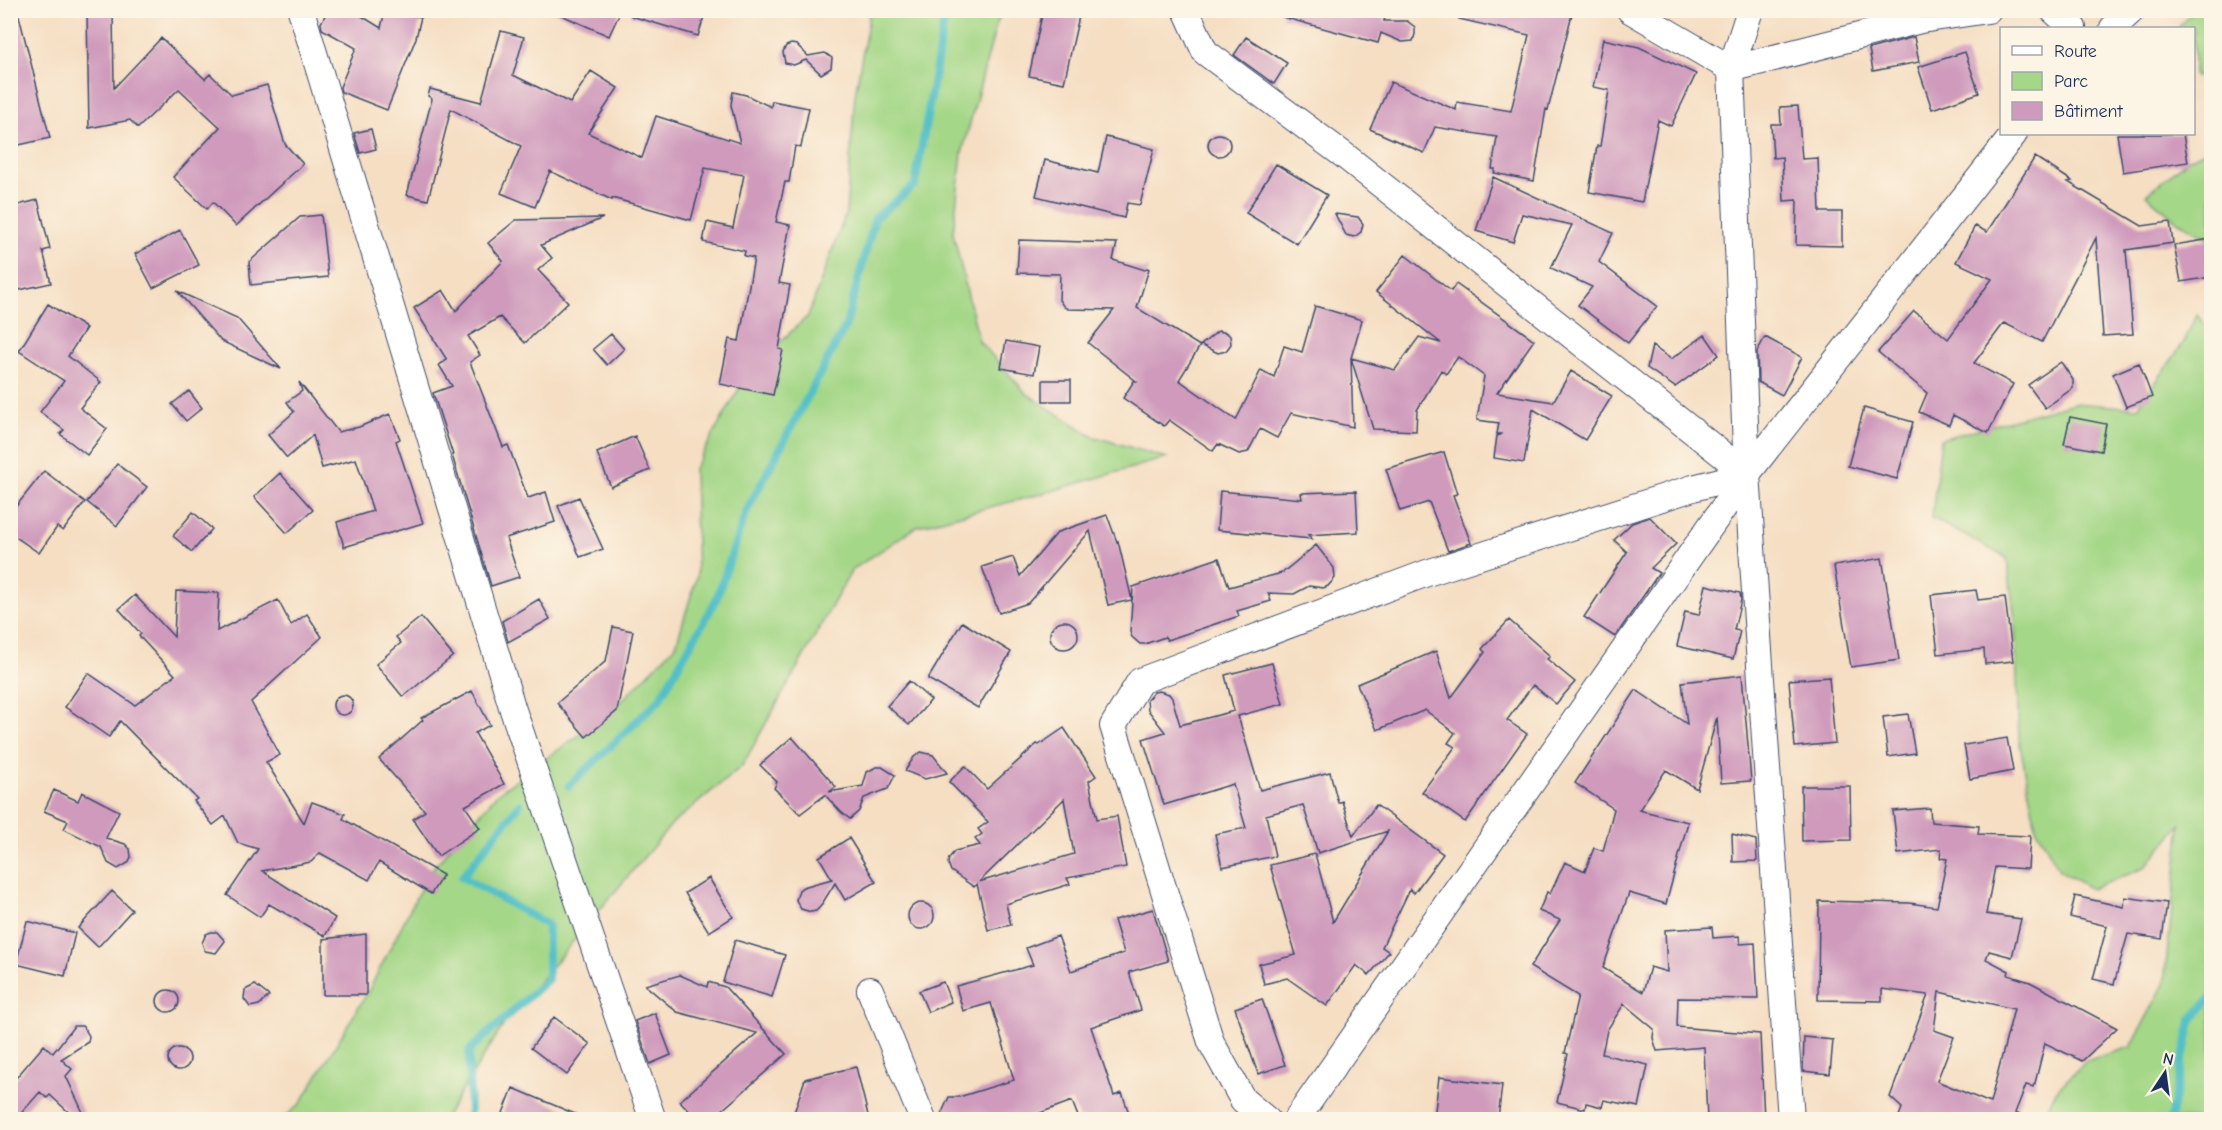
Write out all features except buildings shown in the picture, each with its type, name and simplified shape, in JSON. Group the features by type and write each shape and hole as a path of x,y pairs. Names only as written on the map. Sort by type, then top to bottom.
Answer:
{"street":[{"path":"301,10 513,710 653,1119"},
{"path":"1186,10 1204,52 1345,156 1747,474"},
{"path":"1630,10 1731,69 1920,20 1988,10"},
{"path":"1750,10 1731,69 1747,474 1791,1119"},
{"path":"2053,10 2072,27"},
{"path":"2114,27 2132,10"},
{"path":"1296,1119 1747,474 2013,135"},
{"path":"1267,1119 1243,1100 1211,1042 1113,726 1140,681 1427,573 1693,488 1747,474"},
{"path":"870,990 922,1119"}],"green space":[{"path":"870,11 1002,11 962,153 953,233 979,341 1027,394 1092,436 1166,458 918,526 852,570 742,766 672,824 506,1021 444,1119 281,1120 301,1103 369,990 428,874 498,793 610,713 676,645 697,576 694,469 749,371 808,316 846,213 855,95"},
{"path":"2193,11 2212,11 2211,73 2195,76 2195,27 2179,27"},
{"path":"2211,148 2211,239 2179,222 2146,195 2189,159"},
{"path":"2197,314 2211,335 2211,1119 2042,1119 2056,1091 2086,1061 2131,1047 2164,984 2181,824 2144,868 2091,889 2059,870 2036,828 2019,739 2015,622 2007,558 1932,518 1941,439 2074,403 2138,408 2184,342"}],"waterway":[{"path":"569,786 659,700 716,600 746,512 846,325 875,218 915,185 946,10"},
{"path":"470,1120 469,1051 548,979 548,925 462,877 520,804"},
{"path":"2170,1120 2191,1021 2212,996"}]}
